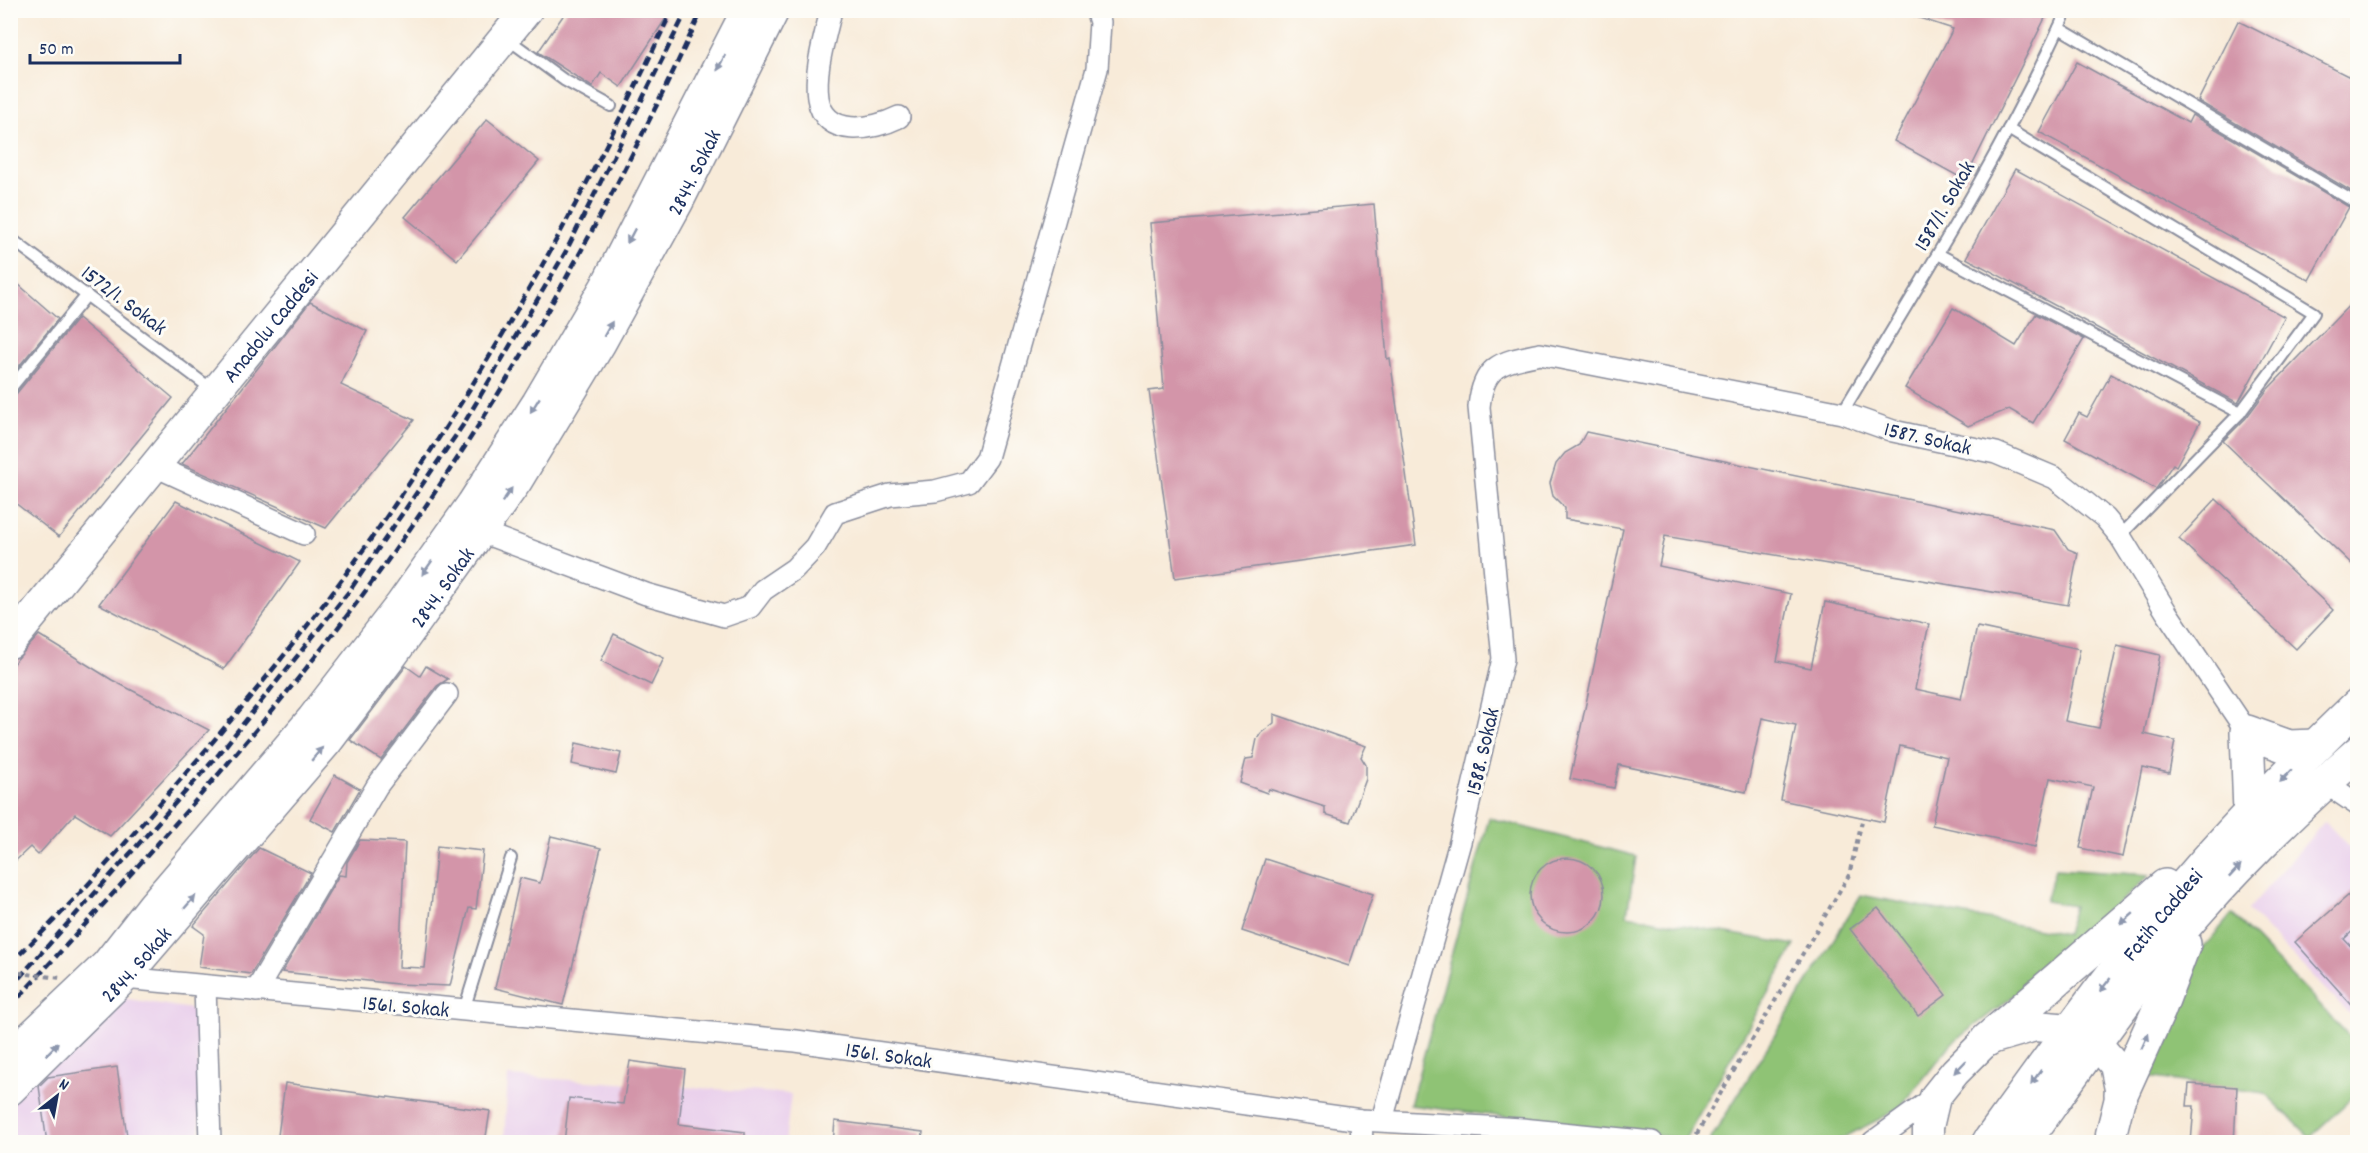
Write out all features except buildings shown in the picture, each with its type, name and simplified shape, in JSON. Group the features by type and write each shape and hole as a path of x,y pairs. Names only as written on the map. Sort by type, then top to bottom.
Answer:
{"main road":[{"name":"Anadolu Caddesi","path":"10,643 527,10"},
{"name":"2844. Sokak","path":"10,1056 115,972 401,604 472,504 537,403 605,287 747,10"},
{"name":"2844. Sokak","path":"10,1090 115,972 327,742 481,532 517,481 600,344 678,202 774,10"},
{"name":"Fatih Caddesi","path":"2083,1036 2176,896 2250,812 2358,705"},
{"path":"1928,1143 1928,1127 1935,1097 1955,1071 1987,1040 2250,812 2247,732 2289,747 2315,746"},
{"name":"Fatih Caddesi","path":"1989,1143 2083,1036 2264,840 2324,782 2358,753"},
{"path":"2109,1140 2121,1094 2159,1010 2195,914"},
{"path":"1987,1040 2035,1026 2083,1036 2115,1065 2121,1094"},
{"path":"2024,1143 2083,1036"}],"street":[{"path":"831,10 819,70 818,100 827,118 844,128 868,128 899,117"},
{"path":"481,532 646,594 724,616 750,606 763,590 794,569 815,547 835,513 890,495 935,490 969,482 987,458 1097,69 1100,22 1096,10"},
{"name":"1587. Sokak","path":"1487,374 1508,361 1540,354 1842,413 1893,432 1996,453 2055,478 2105,518 2120,536 2167,613 2247,732"},
{"name":"1588. Sokak","path":"1382,1120 1460,842 1503,659 1479,407 1480,393 1487,374"},
{"path":"155,466 304,534"},
{"path":"256,990 377,786 447,694"},
{"path":"2324,782 2358,805"},
{"name":"1561. Sokak","path":"115,972 205,986 796,1041 1361,1120 1522,1129 1652,1143"},
{"path":"205,986 210,1143"},
{"path":"1873,1143 1935,1097"},
{"path":"1361,1120 1362,1143"}],"lane":[{"name":"1587/1. Sokak","path":"1842,413 1938,254 2008,129 2037,77 2067,10"},
{"path":"2059,28 2358,204"},
{"path":"505,37 564,80 611,106"},
{"path":"2008,129 2314,313 2240,413 2120,536"},
{"name":"1572/1. Sokak","path":"10,238 215,393"},
{"path":"1938,254 2240,413"},
{"path":"10,389 87,295"},
{"path":"464,1010 511,858"}],"path":[{"path":"1692,1143 1849,875 1863,817"},
{"path":"10,972 62,978"}],"shaded area":[{"path":"2325,821 2357,856 2357,1022 2248,910"},
{"path":"116,997 197,1010 200,1142 11,1142 11,1100"},
{"path":"508,1076 791,1094 785,1142 504,1142"}],"green space":[{"path":"1489,818 1636,856 1627,915 1795,945 1685,1139 1410,1105"},
{"path":"2055,869 2150,875 2028,985 1952,1043 1899,1109 1835,1142 1709,1142 1861,895 2066,934 2074,906 2045,901"},
{"path":"2232,914 2357,1044 2357,1093 2310,1137 2265,1093 2146,1077 2183,972"}],"railway":[{"path":"10,963 95,877 217,737 300,635 388,515 434,446 520,305 599,159 672,10"},
{"path":"10,988 219,754 350,590 463,425 565,253 687,10"},
{"path":"10,1007 235,755 320,651 411,528 503,386 588,238 628,163 702,10"}]}
